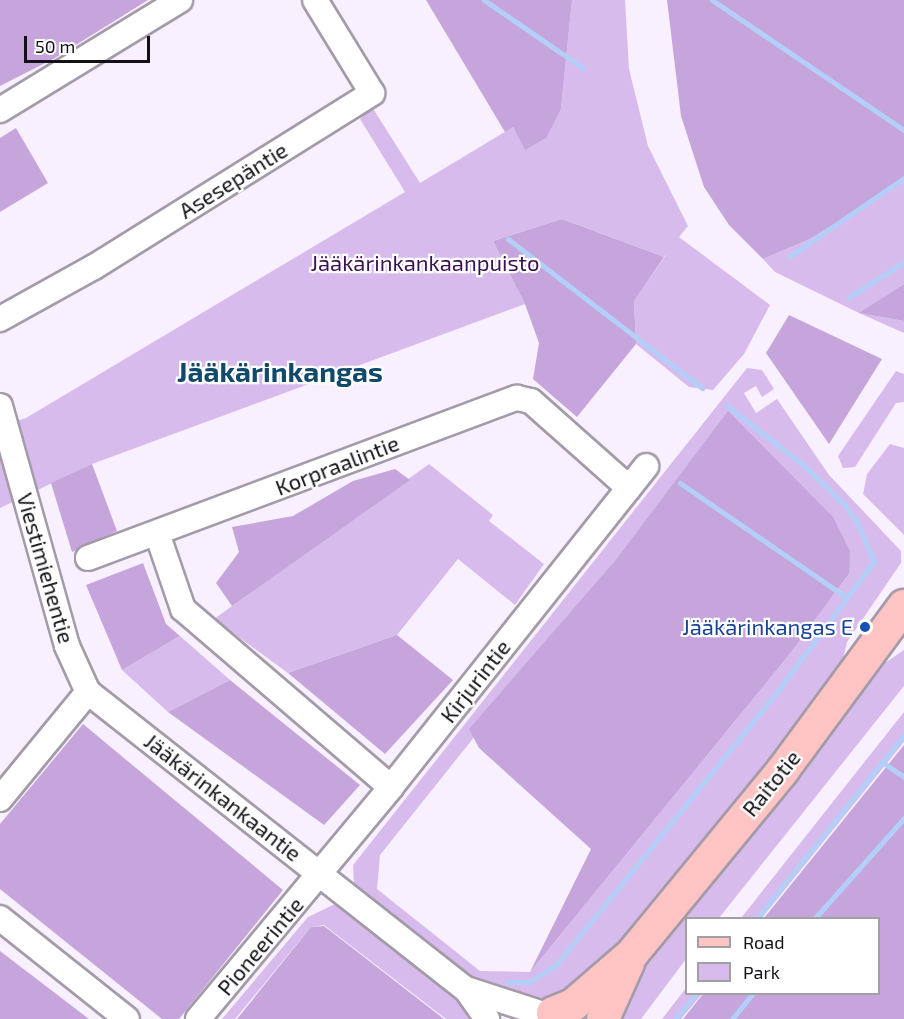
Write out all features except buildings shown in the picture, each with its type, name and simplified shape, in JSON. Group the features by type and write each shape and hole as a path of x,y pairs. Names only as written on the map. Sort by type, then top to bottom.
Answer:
{"main road":[{"name":"Raitotie","path":"551,1016 573,1005 632,954 783,770 904,606"},
{"name":"Raitotie","path":"603,1019 632,954"}],"street":[{"path":"0,110 180,0"},
{"name":"Asesepäntie","path":"0,319 94,267 372,93 315,0"},
{"name":"Korpraalintie","path":"88,558 517,398 531,401 629,488"},
{"name":"Viestimiehentie","path":"0,406 67,646 88,692"},
{"name":"Kirjurintie","path":"321,873 646,466"},
{"path":"157,533 183,609 391,787"},
{"path":"0,799 88,692"},
{"name":"Jääkärinkankaantie","path":"88,692 466,988 487,1019"},
{"name":"Pioneerintie","path":"198,1019 321,873"},
{"path":"0,918 127,1019"},
{"name":"Jääkärinkankaantie","path":"466,988 551,1016"}],"green space":[{"name":"Jääkärinkankaanpuisto","path":"572,0 625,0 629,69 648,146 688,226 679,237 770,305 744,354 713,390 689,387 636,344 634,301 668,252 664,257 562,219 493,241 525,304 92,464 0,508 0,426 26,418 405,192 360,119 372,107 420,183 513,127 525,149 561,109"},
{"path":"904,181 904,284 860,313 904,321 904,333 859,313 775,272 763,259 810,239"},
{"path":"747,368 762,370 774,389 762,397 756,386 744,393 756,413 777,399 829,475 901,551 901,563 847,642 838,680 605,965 553,1002 506,996 471,978 354,883 353,865","holes":["728,412 849,574 789,655 530,972 480,971 377,889 380,855 614,562"]},
{"path":"896,371 904,374 904,402 896,403 855,467 843,468 838,456"},
{"path":"890,444 904,448 904,535 863,494 867,474"},
{"path":"429,464 493,515 489,521 544,564 515,605 458,559 397,635 288,673 214,619"},
{"path":"180,636 230,680 168,712 122,670"},
{"path":"904,650 904,686 720,917 685,917 685,960 641,1019 611,1019 639,963 873,671"},
{"path":"904,712 904,742 763,917 742,917"},
{"path":"341,901 459,998 481,1019 446,1019 324,925 311,927 235,1019 222,1019 308,917"},
{"path":"685,989 685,995 701,995 681,1019 662,1019"}],"shaded area":[{"path":"0,0 148,0 55,58 0,86"},
{"path":"426,0 572,0 561,109 546,138 525,150 513,127 505,132"},
{"path":"667,0 904,0 904,181 810,239 763,259 729,225 704,187 681,116"},
{"path":"16,128 48,183 0,212 0,138"},
{"path":"562,219 664,257 634,301 636,344 577,417 533,379 539,343 525,304 493,241"},
{"path":"904,284 904,321 859,313"},
{"path":"789,315 882,359 829,444 766,353"},
{"path":"728,411 833,517 850,551 849,574 789,655 530,972 591,849 479,748 469,729 614,562"},
{"path":"92,464 117,531 72,552 51,483"},
{"path":"395,469 410,480 232,606 216,583 239,552 232,527 293,516 353,481"},
{"path":"143,563 166,624 180,636 122,670 86,585"},
{"path":"397,635 453,680 385,754 288,673"},
{"path":"230,680 360,785 324,825 168,712"},
{"path":"83,724 283,890 179,1019 162,1019 0,889 0,824"},
{"path":"904,745 904,1019 683,1019 702,995 880,995 880,917 765,917"},
{"path":"324,926 444,1019 237,1019 311,927"},
{"path":"0,951 89,1019 0,1019"}],"waterway":[{"path":"484,0 583,68"},
{"path":"712,0 904,130"},
{"path":"790,256 904,178"},
{"path":"508,239 702,388"},
{"path":"849,297 904,262"},
{"path":"507,982 529,982 556,965 780,688 874,561 857,522 844,504 802,464 727,406"},
{"path":"680,483 846,597"},
{"path":"758,917 904,735"},
{"path":"882,762 904,777"},
{"path":"816,917 904,818"},
{"path":"675,1019 695,995"},
{"path":"732,1019 751,995"}],"place":[{"name":"Jääkärinkangas E","path":"865,627"}],"district":[{"name":"Jääkärinkangas","path":"280,371"}]}
